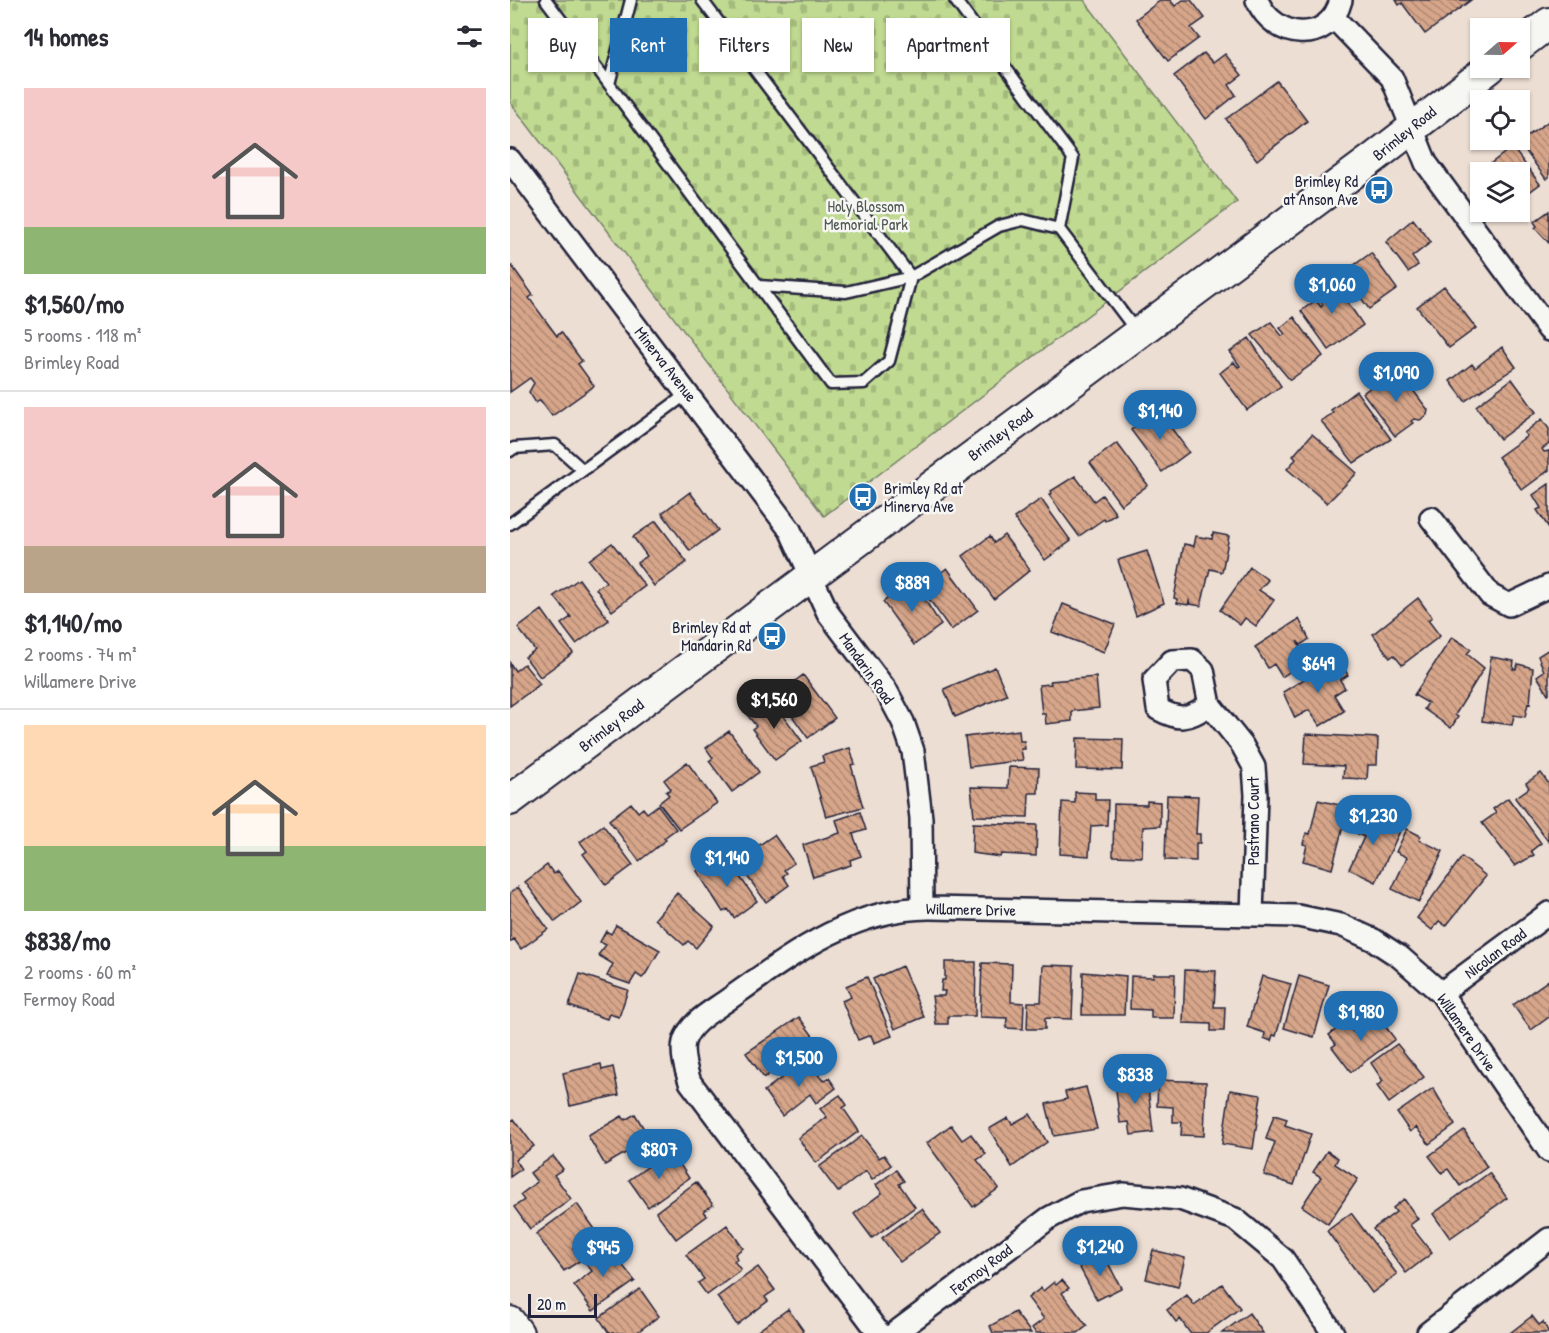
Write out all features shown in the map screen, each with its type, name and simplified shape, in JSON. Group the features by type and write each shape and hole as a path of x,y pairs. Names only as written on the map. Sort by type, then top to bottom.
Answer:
{"main road":[{"path":"1530,37 1549,23"},
{"name":"Brimley Road","path":"510,801 1477,78"}],"street":[{"path":"1257,0 1263,13 1274,24 1289,32 1305,32 1321,27 1337,8 1392,78 1426,163 1549,330"},
{"name":"Minerva Avenue","path":"510,160 689,393 790,530 811,575"},
{"path":"1431,518 1490,595 1509,605 1549,586"},
{"name":"Mandarin Road","path":"811,575 828,613 886,690 903,722 913,751 921,818 922,908"},
{"name":"Pastrano Court","path":"1210,705 1242,745 1254,766 1256,795 1252,915"},
{"name":"Willamere Drive","path":"879,1333 690,1082 685,1066 684,1041 702,1016 807,945 832,932 878,915 922,908 1252,915 1298,916 1341,925 1391,951 1441,993 1549,1151"},
{"name":"Nicolan Road","path":"1441,993 1549,913"},
{"name":"Fermoy Road","path":"895,1333 1049,1218 1081,1201 1124,1194 1180,1198 1235,1220 1283,1259 1333,1333"},
{"path":"1428,1333 1549,1239"}],"lane":[{"path":"546,0 831,384 864,383 889,361 911,277"},
{"path":"609,84 631,0"},
{"path":"702,0 911,277"},
{"path":"955,0 1073,158 1059,229"},
{"path":"759,286 846,292 911,277 999,226 1023,220 1059,229 1138,332"},
{"path":"510,524 689,393"},
{"path":"510,451 514,448 555,445 583,470"}],"green space":[{"name":"Holy Blossom Memorial Park","path":"510,0 1084,0 1237,202 824,516 510,102"}],"building":[{"path":"1161,0 1170,0 1175,6 1183,0 1191,0 1205,18 1191,28 1199,38 1168,61 1136,19"},
{"path":"1396,0 1471,0 1425,34 1402,3 1399,5"},
{"path":"1204,53 1213,63 1225,54 1242,75 1229,85 1236,95 1206,119 1174,76"},
{"path":"1277,81 1307,121 1257,160 1226,119"},
{"path":"1549,121 1549,177 1546,179 1525,150 1530,150 1530,134"},
{"path":"1508,150 1514,150 1523,162 1493,162"},
{"path":"1530,171 1540,184 1530,192"},
{"path":"1549,211 1549,243 1535,228 1537,226 1534,222"},
{"path":"1413,219 1431,242 1412,257 1418,265 1408,272 1386,242"},
{"path":"1371,253 1397,289 1369,309 1343,273"},
{"path":"512,266 533,295 529,298 557,336 561,332 582,361 578,364 594,386 552,416 540,400 536,403 529,392 534,383 530,378 510,392 510,268"},
{"path":"1331,277 1363,325 1329,350 1301,311 1316,300 1321,307 1323,305 1313,290"},
{"path":"1444,286 1476,328 1449,348 1417,307"},
{"path":"1294,317 1323,356 1290,380 1252,335 1271,322 1282,336 1285,334 1280,328"},
{"path":"1249,338 1281,386 1247,410 1220,373 1234,362 1238,367 1240,366 1230,352"},
{"path":"1502,347 1516,367 1465,401 1450,381 1472,364 1475,368"},
{"path":"1400,373 1428,410 1427,415 1420,420 1414,419 1411,421 1413,423 1395,436 1363,393 1388,374 1392,379"},
{"path":"1512,379 1536,412 1500,439 1476,406"},
{"path":"1356,391 1391,439 1354,463 1321,421 1333,413 1331,410"},
{"path":"1158,410 1189,452 1162,472 1131,430"},
{"path":"1542,419 1549,429 1549,444 1542,449 1544,452 1549,451 1549,470 1522,490 1498,457 1527,436 1524,433"},
{"path":"1312,434 1357,473 1327,503 1287,469 1296,459 1293,456"},
{"path":"1117,443 1148,485 1121,505 1090,463"},
{"path":"1075,476 1094,501 1102,495 1116,514 1105,521 1104,519 1079,536 1049,495 1051,491"},
{"path":"1549,484 1549,528 1537,510 1541,508 1533,495"},
{"path":"690,492 718,530 690,551 662,513"},
{"path":"1041,499 1071,541 1045,560 1014,518"},
{"path":"656,521 687,562 654,586 637,563 647,556 633,537"},
{"path":"1213,533 1229,536 1222,572 1210,569 1201,606 1190,604 1189,601 1188,605 1177,603 1177,599 1174,598 1184,544 1194,546 1196,536 1212,539"},
{"path":"1004,535 1030,570 994,599 963,556 990,536 994,543"},
{"path":"612,543 645,586 612,611 596,589 606,582 589,560"},
{"path":"1147,551 1164,603 1136,616 1118,560"},
{"path":"1250,567 1268,580 1259,590 1274,600 1256,626 1245,618 1240,625 1220,610"},
{"path":"947,568 978,610 951,630 921,588"},
{"path":"579,579 609,620 576,644 561,624 571,617 554,596"},
{"path":"910,582 920,596 922,595 941,625 914,645 883,602"},
{"path":"1418,598 1432,617 1428,620 1440,636 1402,665 1394,655 1390,658 1373,634"},
{"path":"1063,604 1115,624 1104,652 1052,632"},
{"path":"542,610 573,653 540,677 525,657 535,650 518,628"},
{"path":"1299,619 1309,639 1301,645 1297,641 1308,659 1282,677 1274,664 1268,668 1255,647"},
{"path":"1452,637 1471,649 1467,654 1484,668 1455,715 1458,717 1451,728 1424,709 1428,703 1414,695"},
{"path":"1549,649 1548,694 1537,676 1544,671 1538,656"},
{"path":"1491,657 1514,661 1513,669 1516,669 1518,664 1533,668 1530,704 1528,703 1525,717 1514,715 1512,725 1482,721"},
{"path":"510,663 515,671 524,664 540,684 510,706"},
{"path":"1330,663 1335,671 1343,666 1348,675 1340,680 1345,688 1334,695 1344,711 1320,726 1309,710 1295,718 1283,692"},
{"path":"995,667 1007,695 955,717 944,689"},
{"path":"803,675 835,718 808,738 777,695"},
{"path":"1096,677 1099,708 1072,711 1072,721 1046,724 1045,714 1042,714 1039,685 1051,684 1050,681"},
{"path":"771,699 802,741 775,760 752,729 756,726 748,716"},
{"path":"1019,730 1020,741 1024,741 1025,749 1021,749 1023,760 969,767 965,737"},
{"path":"729,731 759,772 732,792 709,761 713,758 706,748"},
{"path":"1306,734 1378,738 1377,765 1368,765 1367,779 1343,778 1344,766 1304,764"},
{"path":"1077,738 1123,739 1122,770 1076,769"},
{"path":"850,748 855,764 851,765 863,807 826,817 811,766 824,762 822,756"},
{"path":"687,762 717,803 679,829 659,803 669,795 666,792 671,789 664,780"},
{"path":"1009,767 1039,768 1038,793 1029,793 1028,817 974,816 971,787 1008,788"},
{"path":"1541,773 1549,784 1548,841 1515,798 1529,788 1526,783"},
{"path":"1075,792 1095,793 1095,800 1108,800 1107,825 1091,826 1089,856 1060,854 1062,802 1075,803"},
{"path":"1167,795 1198,796 1196,834 1200,834 1200,843 1196,843 1196,861 1165,860"},
{"path":"1508,798 1541,843 1531,851 1534,855 1515,866 1482,823 1496,813 1493,809"},
{"path":"1318,800 1348,807 1332,869 1303,861 1307,845 1303,844 1306,833 1310,834"},
{"path":"1147,801 1160,802 1160,826 1143,827 1142,857 1113,856 1114,804 1147,805"},
{"path":"631,803 638,812 643,808 647,813 658,805 676,829 639,861 609,820"},
{"path":"1364,809 1379,816 1377,820 1400,831 1376,882 1349,869 1364,837 1354,832"},
{"path":"860,812 866,830 853,834 861,856 850,860 851,865 813,877 803,845 840,833 836,820"},
{"path":"973,823 1037,825 1036,856 1001,854 1000,857 972,853"},
{"path":"603,825 633,865 606,885 583,854 587,851 580,842"},
{"path":"1407,829 1421,836 1419,840 1443,851 1419,902 1392,889 1407,857 1396,852"},
{"path":"774,835 794,863 784,870 787,873 783,876 789,885 766,902 736,861"},
{"path":"1462,857 1486,876 1446,926 1439,921 1432,930 1417,918"},
{"path":"713,860 718,867 728,860 757,901 734,918 728,909 723,912 697,871"},
{"path":"547,865 554,874 558,871 581,902 555,922 525,882"},
{"path":"518,887 548,929 521,949 514,939 510,942 510,893"},
{"path":"677,893 714,926 696,948 688,941 684,945 655,919"},
{"path":"616,925 660,950 645,975 642,978 636,974 630,984 607,976 613,964 598,955 606,945 600,942 606,931 611,934"},
{"path":"945,962 976,962 975,1016 948,1016 948,1024 936,1024 932,996 944,996 945,991 941,991 942,980 945,980"},
{"path":"982,963 1012,964 1011,1002 1024,1003 1023,1029 1006,1028 1007,1018 980,1017"},
{"path":"1043,965 1074,966 1072,1019 1045,1018 1045,1029 1027,1029 1028,1002 1041,1002"},
{"path":"902,966 924,1017 895,1029 873,979"},
{"path":"1185,970 1216,971 1214,1007 1225,1007 1224,1031 1211,1031 1211,1024 1183,1023"},
{"path":"1083,972 1126,976 1124,1015 1082,1015"},
{"path":"580,974 628,990 619,1017 609,1014 607,1019 569,1006"},
{"path":"1153,974 1175,974 1174,1018 1151,1018 1151,1010 1130,1009 1131,976 1153,977"},
{"path":"1262,976 1291,984 1276,1036 1273,1035 1271,1041 1264,1038 1265,1033 1247,1027"},
{"path":"1299,976 1329,985 1314,1037 1284,1028"},
{"path":"867,977 892,1036 874,1043 871,1035 858,1040 842,1001 851,997 846,986"},
{"path":"1549,980 1549,1017 1531,1030 1513,1005"},
{"path":"1376,1014 1395,1039 1351,1072 1332,1047 1336,1044 1329,1035 1346,1022 1353,1032"},
{"path":"799,1017 813,1036 804,1042 807,1046 764,1078 746,1053"},
{"path":"1397,1044 1424,1077 1389,1103 1377,1086 1383,1081 1371,1063"},
{"path":"807,1059 823,1081 829,1078 836,1088 816,1103 810,1094 782,1116 764,1091"},
{"path":"601,1064 602,1070 613,1067 619,1095 570,1106 563,1073"},
{"path":"1147,1078 1153,1132 1131,1135 1129,1122 1120,1123 1115,1082"},
{"path":"1158,1080 1206,1082 1204,1136 1181,1135 1182,1122 1173,1122 1173,1107 1157,1106"},
{"path":"1086,1087 1097,1129 1054,1136 1046,1104 1067,1099 1065,1092"},
{"path":"1433,1088 1455,1125 1429,1144 1416,1127 1410,1132 1397,1113"},
{"path":"1230,1090 1261,1095 1253,1149 1222,1144"},
{"path":"840,1095 847,1105 843,1108 859,1131 816,1163 798,1138 827,1117 820,1109"},
{"path":"635,1114 650,1139 605,1165 588,1136 622,1116 625,1120"},
{"path":"1030,1114 1047,1142 1012,1167 989,1129 1008,1118 1012,1124"},
{"path":"1274,1115 1287,1119 1285,1125 1311,1134 1294,1185 1264,1175 1275,1142 1266,1139"},
{"path":"514,1119 534,1146 515,1160 521,1169 510,1177 510,1122"},
{"path":"951,1125 962,1140 971,1134 986,1154 977,1160 999,1188 973,1207 927,1143"},
{"path":"1464,1130 1487,1167 1460,1186 1448,1169 1442,1173 1429,1156"},
{"path":"862,1136 879,1158 884,1155 891,1165 872,1180 866,1171 838,1192 819,1167"},
{"path":"1327,1151 1338,1158 1335,1164 1358,1179 1328,1224 1302,1206 1321,1177 1313,1172"},
{"path":"673,1154 689,1178 648,1207 629,1180 660,1158 662,1162"},
{"path":"553,1156 563,1169 554,1175 571,1199 530,1229 514,1207 524,1200 520,1195 537,1182 530,1173"},
{"path":"896,1170 904,1181 899,1184 915,1207 872,1238 854,1214 882,1193 876,1185"},
{"path":"1489,1173 1507,1198 1450,1238 1433,1214"},
{"path":"696,1182 713,1205 704,1211 707,1216 676,1239 656,1212"},
{"path":"1404,1199 1418,1219 1410,1225 1432,1253 1406,1273 1373,1229 1396,1212 1393,1208"},
{"path":"577,1204 597,1232 573,1249 581,1260 564,1271 536,1234"},
{"path":"922,1209 940,1233 900,1262 882,1238"},
{"path":"1351,1213 1397,1274 1372,1293 1327,1231"},
{"path":"727,1225 743,1248 735,1254 737,1259 734,1261 741,1270 707,1295 698,1283 704,1279 686,1255"},
{"path":"606,1244 635,1281 593,1311 574,1285 592,1271 584,1261"},
{"path":"1153,1250 1185,1258 1178,1287 1146,1279"},
{"path":"1103,1253 1121,1288 1097,1300 1079,1266"},
{"path":"758,1267 775,1290 765,1297 768,1301 737,1325 717,1297"},
{"path":"1062,1280 1069,1288 1062,1293 1087,1326 1078,1333 1036,1333 1032,1328 1044,1319 1028,1298 1041,1288 1043,1291 1054,1282 1056,1285"},
{"path":"1222,1284 1240,1308 1206,1333 1190,1333 1180,1319 1176,1322 1167,1310 1187,1295 1194,1305"},
{"path":"640,1289 659,1316 636,1333 609,1333 599,1318"},
{"path":"788,1309 803,1330 800,1333 755,1333"},
{"path":"1015,1312 1031,1333 993,1333 990,1326"},
{"path":"1249,1313 1263,1333 1222,1333"},
{"path":"1532,1316 1539,1325 1543,1322 1549,1333 1510,1333"}],"place":[{"name":"Brimley Rd at Anson Ave","path":"1379,190"},
{"name":"Brimley Rd at Minerva Ave","path":"863,497"},
{"name":"Brimley Rd at Mandarin Rd","path":"772,636"}]}
